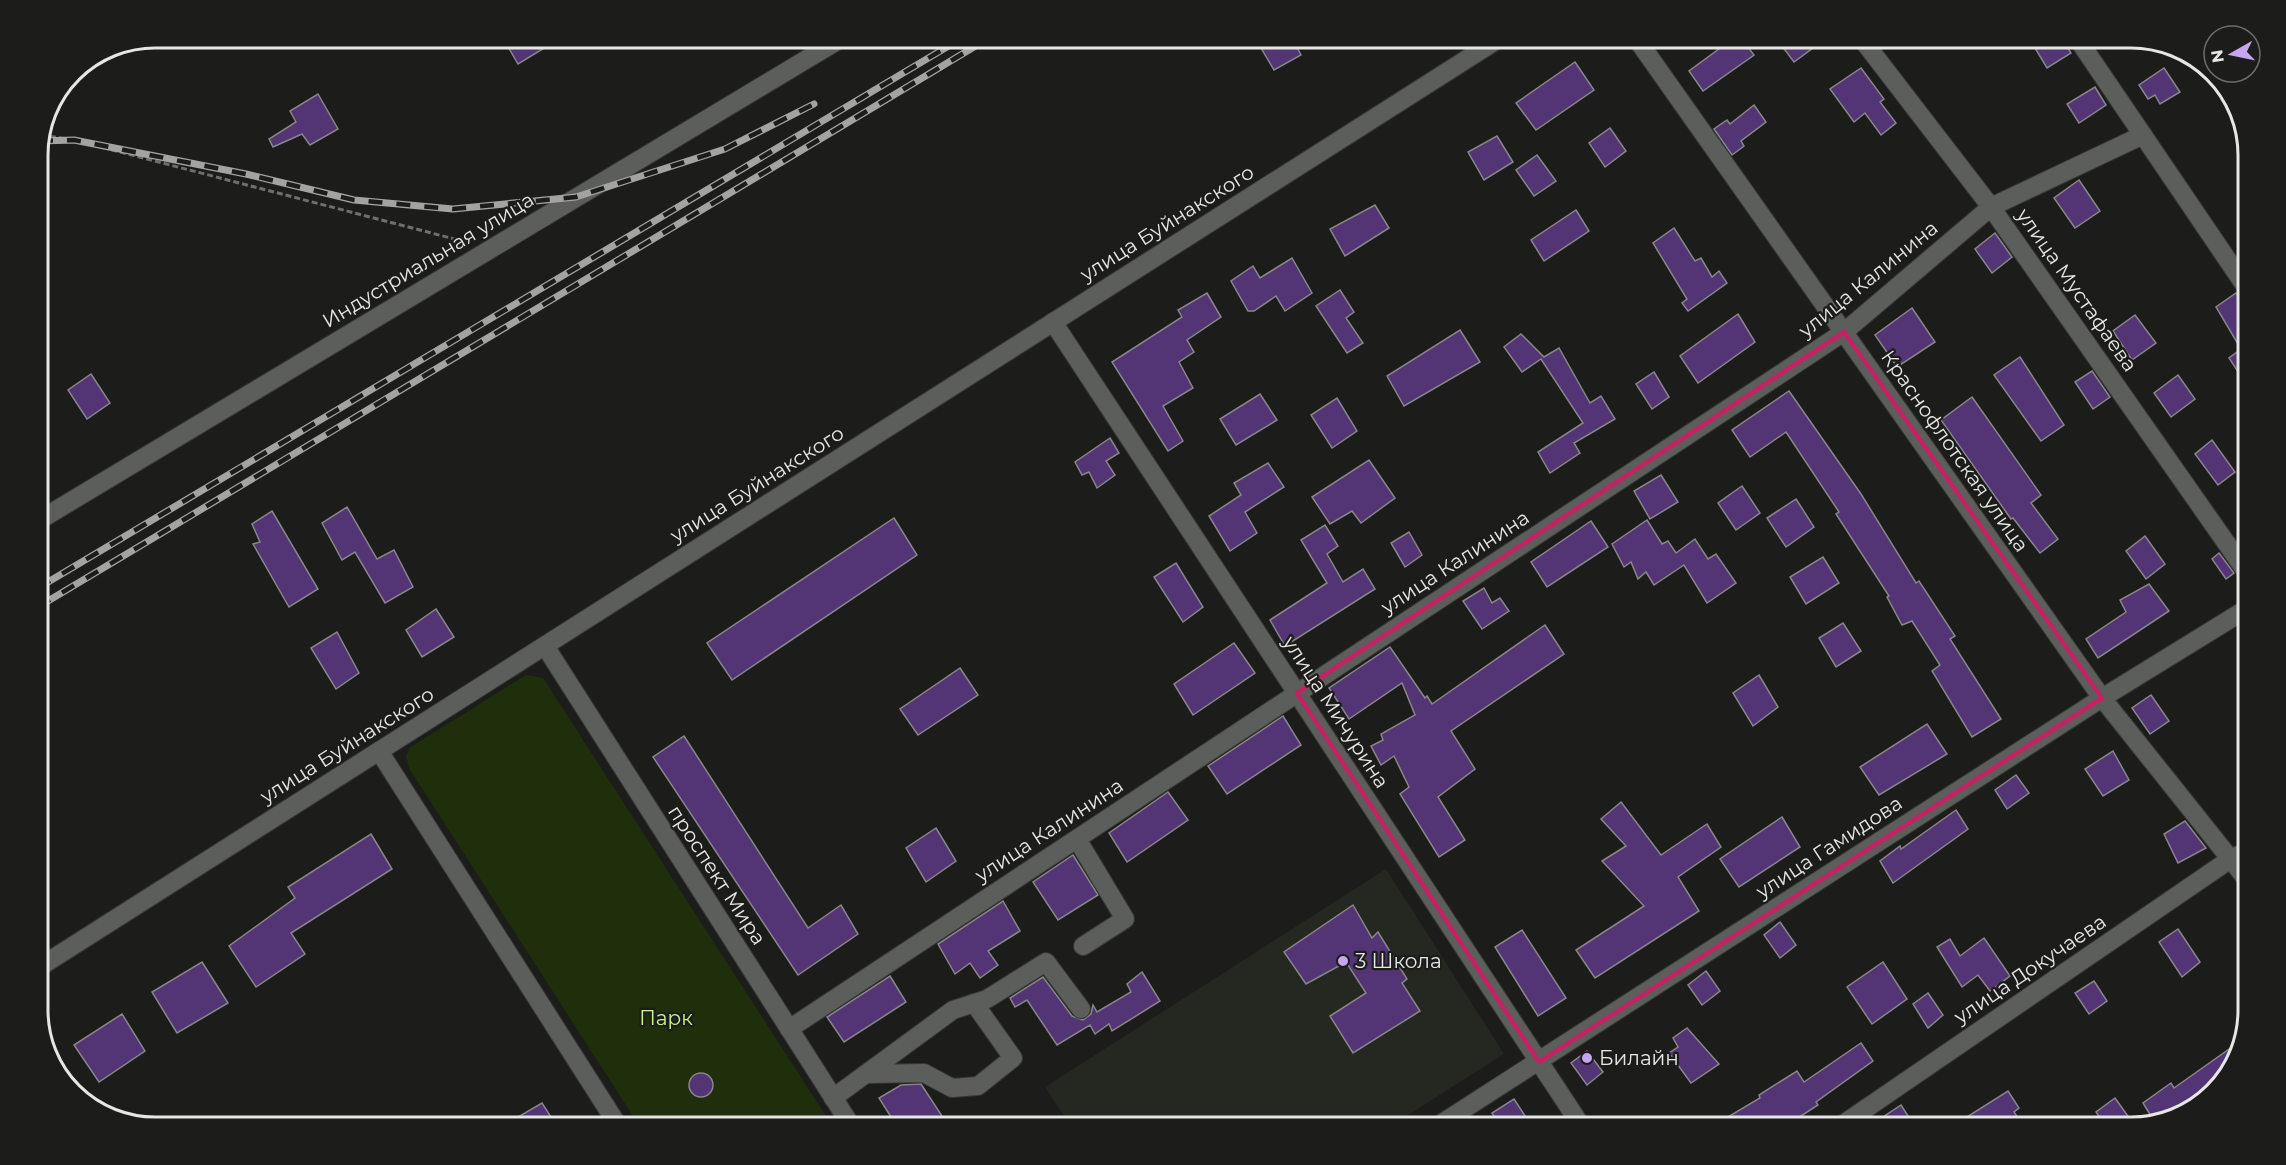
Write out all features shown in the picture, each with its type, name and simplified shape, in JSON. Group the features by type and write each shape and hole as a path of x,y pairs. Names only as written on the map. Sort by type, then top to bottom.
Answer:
{"street":[{"name":"Индустриальная улица","path":"48,515 825,48"},
{"name":"улица Буйнакского","path":"48,962 1484,48"},
{"name":"Краснофлотская улица","path":"1643,48 2102,698 2238,852"},
{"name":"улица Мустафаева","path":"1869,48 1991,207 2238,560"},
{"path":"2085,48 2238,275"},
{"name":"улица Калинина","path":"789,1029 1844,332 1991,207 2144,135"},
{"name":"улица Мичурина","path":"1053,322 1575,1117"},
{"name":"улица Гамидова","path":"1453,1117 2102,698 2238,614"},
{"name":"проспект Мира","path":"544,646 845,1117"},
{"path":"379,751 612,1117"},
{"path":"1077,839 1125,919 1083,946"},
{"name":"улица Докучаева","path":"1855,1117 2238,855"},
{"path":"832,1098 953,1010 987,999 1047,962 1081,1009"},
{"path":"866,1074 924,1073 952,1088 978,1086 1013,1058 974,1003"}],"path":[{"path":"50,136 74,140 490,249"}],"highlighted area":[{"path":"1844,332 2102,698 1539,1062 1297,693"}],"shaded area":[{"name":"3 Школа","path":"1386,869 1504,1054 1405,1117 1064,1117 1045,1087"}],"green space":[{"name":"Парк","path":"526,675 543,678 827,1117 634,1117 409,768 406,757 409,748"}],"building":[{"path":"509,48 544,48 518,64"},
{"path":"1261,48 1297,48 1301,55 1274,70"},
{"path":"1720,48 1749,48 1754,55 1703,91 1689,71"},
{"path":"1784,48 1813,48 1794,62"},
{"path":"2035,48 2068,48 2071,53 2047,68"},
{"path":"1575,62 1594,90 1536,130 1516,103"},
{"path":"1861,68 1884,99 1880,102 1896,123 1881,135 1865,113 1854,122 1830,89"},
{"path":"2164,68 2180,92 2160,104 2155,95 2148,99 2139,85"},
{"path":"2095,87 2106,105 2079,123 2067,104"},
{"path":"318,94 338,129 310,145 302,134 273,147 269,139 296,122 290,111"},
{"path":"1754,105 1766,122 1741,141 1744,146 1732,155 1714,129 1727,120 1730,124"},
{"path":"1610,128 1626,151 1605,167 1589,143"},
{"path":"1497,136 1513,162 1484,180 1468,152"},
{"path":"1537,155 1556,181 1534,196 1516,170"},
{"path":"2079,180 2100,211 2075,228 2054,198"},
{"path":"1375,205 1389,228 1345,256 1330,229"},
{"path":"1576,210 1589,231 1544,261 1531,240"},
{"path":"1674,228 1695,261 1701,258 1712,277 1719,271 1727,283 1688,311 1682,303 1687,299 1653,243"},
{"path":"1995,233 2012,257 1992,273 1975,249"},
{"path":"1292,258 1312,293 1285,311 1276,296 1254,311 1248,311 1231,281 1253,266 1260,278"},
{"path":"1340,290 1354,312 1346,318 1363,343 1347,353 1316,306"},
{"path":"1207,293 1221,317 1187,340 1194,352 1179,362 1193,388 1163,406 1183,441 1168,451 1112,362 1182,317 1178,310"},
{"path":"2236,293 2238,296 2238,344 2216,307"},
{"path":"1912,308 1935,342 1897,367 1875,335"},
{"path":"1738,314 1755,342 1698,383 1680,356"},
{"path":"2135,315 2156,343 2132,360 2113,331"},
{"path":"1460,330 1480,362 1404,406 1387,376"},
{"path":"1521,334 1544,357 1559,348 1590,403 1601,396 1615,419 1574,443 1580,453 1550,473 1538,452 1583,423 1541,359 1522,372 1504,347"},
{"path":"2238,351 2238,372 2229,358"},
{"path":"2020,357 2064,425 2041,441 1994,375"},
{"path":"2092,371 2110,397 2093,409 2075,382"},
{"path":"1654,372 1669,397 1652,409 1636,384"},
{"path":"91,374 110,403 87,419 68,390"},
{"path":"2178,375 2195,399 2171,417 2154,393"},
{"path":"1789,391 1861,494 1916,583 1919,581 1955,636 1950,639 2001,719 1972,737 1932,671 1940,665 1912,621 1902,625 1887,597 1889,596 1836,514 1839,512 1786,432 1750,457 1732,430"},
{"path":"1260,394 1277,420 1236,445 1220,419"},
{"path":"1972,397 2041,495 2031,503 2058,539 2040,553 2013,518 2011,519 1941,420"},
{"path":"1337,398 1357,431 1332,448 1311,415"},
{"path":"1110,438 1119,453 1106,461 1115,475 1097,488 1089,472 1082,475 1075,462"},
{"path":"2212,440 2235,472 2218,485 2195,454"},
{"path":"1369,460 1395,498 1361,523 1352,511 1330,524 1312,497"},
{"path":"1268,463 1284,487 1245,512 1257,533 1230,551 1209,516 1241,495 1234,483"},
{"path":"1661,475 1678,502 1650,519 1634,491"},
{"path":"1742,486 1760,513 1736,530 1718,503"},
{"path":"1796,499 1814,527 1786,547 1767,518"},
{"path":"347,507 377,559 394,550 413,587 385,603 355,552 342,560 322,523"},
{"path":"272,511 318,589 289,607 253,544 260,542 252,524"},
{"path":"894,518 917,555 732,680 707,643"},
{"path":"1647,520 1662,544 1668,541 1676,553 1695,539 1708,559 1716,554 1736,583 1707,603 1684,565 1654,585 1646,572 1638,579 1631,562 1624,567 1612,544"},
{"path":"1591,521 1608,547 1547,587 1531,562"},
{"path":"1325,525 1338,546 1327,554 1343,582 1363,569 1375,589 1285,646 1270,620 1327,583 1301,540"},
{"path":"1409,532 1422,555 1405,567 1391,543"},
{"path":"2145,536 2165,564 2146,579 2126,551"},
{"path":"2219,553 2234,573 2226,579 2212,559"},
{"path":"1823,557 1839,583 1806,604 1790,577"},
{"path":"1176,563 1203,607 1183,622 1154,577"},
{"path":"2149,584 2169,611 2098,658 2086,639 2126,612 2120,600"},
{"path":"1484,588 1492,603 1500,598 1509,611 1482,629 1463,601"},
{"path":"436,609 454,637 422,657 406,630"},
{"path":"1843,623 1861,651 1836,667 1819,638"},
{"path":"1545,625 1564,654 1451,731 1475,769 1438,797 1465,840 1439,857 1400,794 1409,787 1394,756 1381,765 1371,746 1383,740 1381,734 1415,715 1402,683 1349,719 1329,688 1390,647 1425,698 1427,696 1432,704"},
{"path":"337,632 359,673 336,689 311,648"},
{"path":"1234,643 1255,673 1193,715 1174,684"},
{"path":"960,668 978,695 918,735 900,709"},
{"path":"1759,675 1778,707 1753,726 1733,693"},
{"path":"2151,695 2169,721 2150,734 2132,708"},
{"path":"1283,716 1301,745 1227,794 1208,766"},
{"path":"1927,724 1947,754 1879,795 1860,767"},
{"path":"684,736 808,928 841,905 858,934 798,975 653,757"},
{"path":"2113,751 2129,780 2103,796 2085,769"},
{"path":"2016,775 2029,793 2007,809 1995,790"},
{"path":"1168,792 1188,820 1127,862 1109,833"},
{"path":"1621,802 1661,855 1707,824 1721,847 1678,877 1699,911 1595,978 1576,950 1644,906 1602,861 1626,846 1601,819"},
{"path":"1956,810 1968,829 1893,883 1880,861"},
{"path":"1782,817 1800,847 1739,887 1720,859"},
{"path":"2185,821 2206,848 2178,863 2164,834"},
{"path":"936,828 956,861 926,882 906,848"},
{"path":"371,834 392,869 291,933 305,954 256,987 229,946 295,898 288,887"},
{"path":"1073,855 1098,895 1058,920 1033,882"},
{"path":"1003,901 1020,931 988,951 998,965 980,978 970,963 955,974 938,944"},
{"path":"1353,905 1372,938 1378,932 1407,979 1402,983 1420,1011 1353,1053 1330,1016 1366,993 1346,962 1306,984 1284,952"},
{"path":"1780,922 1796,945 1780,958 1764,935"},
{"path":"2178,929 2200,962 2182,977 2159,942"},
{"path":"1522,930 1566,998 1538,1016 1495,947"},
{"path":"1984,938 2010,976 1990,991 1978,975 1962,987 1937,947 1950,939 1960,956"},
{"path":"202,962 228,1003 177,1033 152,992"},
{"path":"1883,962 1907,999 1872,1024 1847,987"},
{"path":"1706,971 1720,991 1702,1005 1688,985"},
{"path":"1142,972 1160,1001 1112,1031 1109,1024 1095,1034 1090,1025 1057,1045 1027,1000 1015,1007 1010,998 1043,977 1072,1016 1083,1020 1091,1014 1093,1005 1097,1012 1131,992 1127,984"},
{"path":"890,976 906,1002 844,1042 827,1017"},
{"path":"2094,981 2107,1001 2089,1014 2075,993"},
{"path":"1928,993 1943,1015 1928,1028 1913,1004"},
{"path":"122,1014 145,1051 99,1082 74,1045"},
{"path":"1687,1028 1719,1064 1691,1083 1669,1053 1678,1047 1673,1038"},
{"path":"1861,1043 1873,1061 1816,1102 1818,1105 1799,1117 1728,1117 1760,1098 1759,1095 1797,1071 1804,1082"},
{"path":"2230,1048 2220,1069 2196,1095 2172,1109 2150,1115 2143,1103 2171,1083 2174,1088"},
{"path":"1587,1051 1603,1072 1587,1085 1571,1063"},
{"path":"701,1073 709,1077 713,1085 709,1093 701,1097 693,1093 689,1085 693,1077"},
{"path":"921,1084 942,1116 891,1117 879,1098 901,1085"},
{"path":"2008,1091 2019,1108 2014,1112 2017,1117 1967,1117"},
{"path":"2115,1098 2129,1117 2099,1117 2096,1112"},
{"path":"1514,1099 1526,1117 1494,1117 1492,1113"},
{"path":"542,1103 551,1117 518,1117"},
{"path":"1901,1105 1909,1117 1883,1117"}],"railway":[{"path":"48,582 945,48"},
{"path":"48,601 972,48"},
{"path":"49,141 74,140 246,174 354,200 453,209 576,197 725,149 814,104"}],"place":[{"name":"3 Школа","path":"1343,961"},
{"name":"Билайн","path":"1587,1058"}]}
